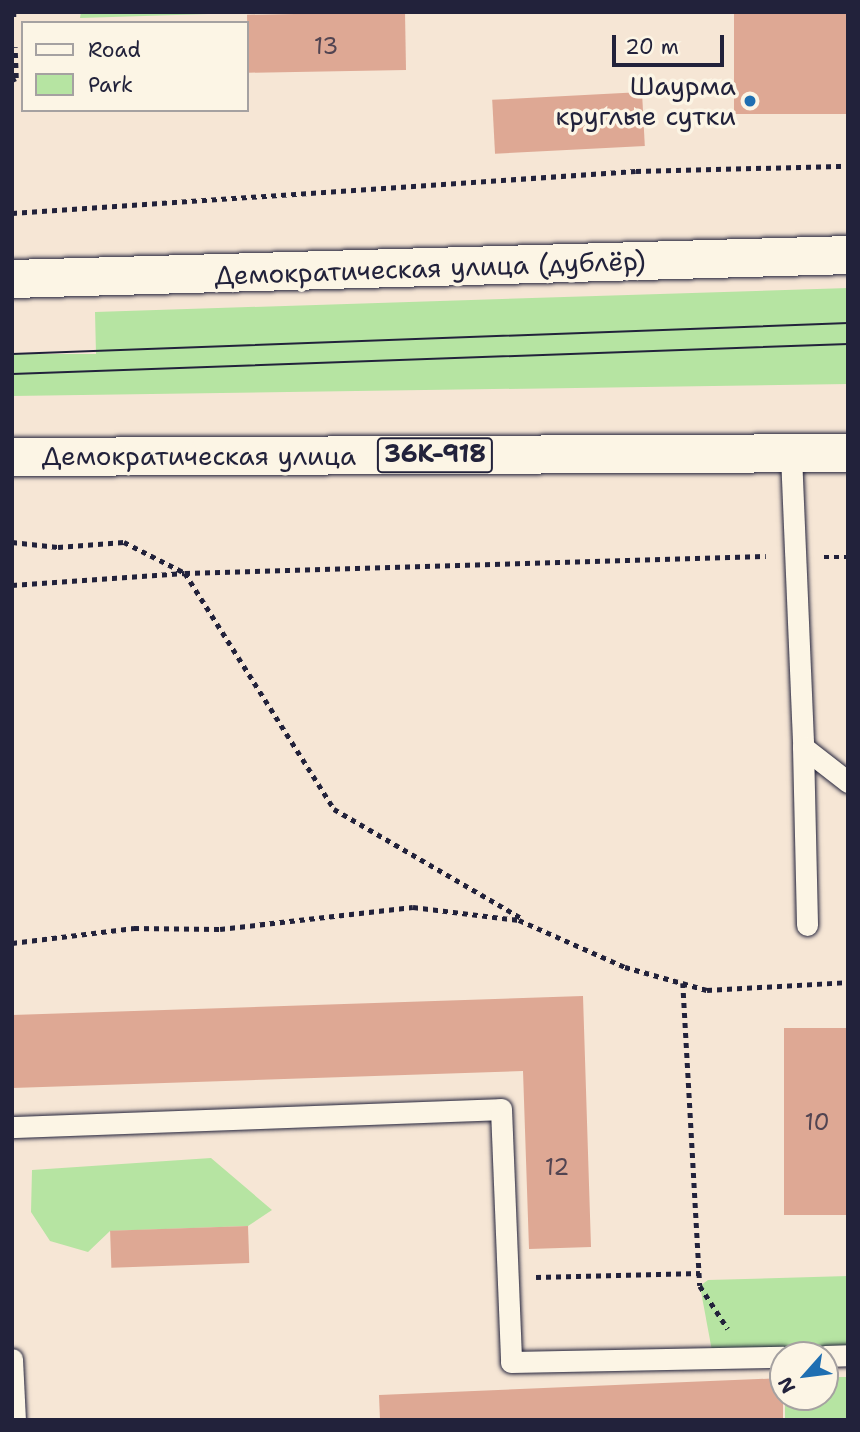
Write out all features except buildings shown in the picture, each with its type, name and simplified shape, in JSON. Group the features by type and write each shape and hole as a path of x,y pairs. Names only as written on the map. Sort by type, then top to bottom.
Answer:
{"main road":[{"name":"Демократическая улица (дублёр)","path":"12,279 848,255"},
{"name":"Демократическая улица","path":"12,457 848,453"}],"lane":[{"path":"791,455 807,925"},
{"path":"803,747 848,782"},
{"path":"12,1127 501,1109 511,1362 769,1357"},
{"path":"12,1359 15,1420"}],"path":[{"path":"14,12 14,19"},
{"path":"12,80 16,78 15,47"},
{"path":"12,213 636,171 848,166"},
{"path":"12,542 58,547 124,542 185,573 334,808 540,930"},
{"path":"12,585 185,573 796,555 848,557"},
{"path":"12,943 134,928 220,929 413,906 519,920 625,967 707,990 848,982"},
{"path":"683,983 700,1286 735,1340"},
{"path":"525,1277 699,1273"}],"green space":[{"path":"81,12 273,12 80,18"},
{"path":"848,288 848,384 12,396 12,354 96,354 95,312"},
{"path":"211,1158 272,1210 248,1226 110,1231 88,1252 50,1241 31,1212 32,1170"},
{"path":"848,1276 848,1351 839,1351 839,1341 769,1341 769,1351 712,1351 700,1286 708,1280"},
{"path":"839,1377 848,1377 848,1420 785,1420 785,1411 839,1411"}],"tram line":[{"path":"12,354 848,323"},
{"path":"12,374 848,344"}],"place":[{"name":"Шаурма круглые сутки","path":"750,101"}]}
